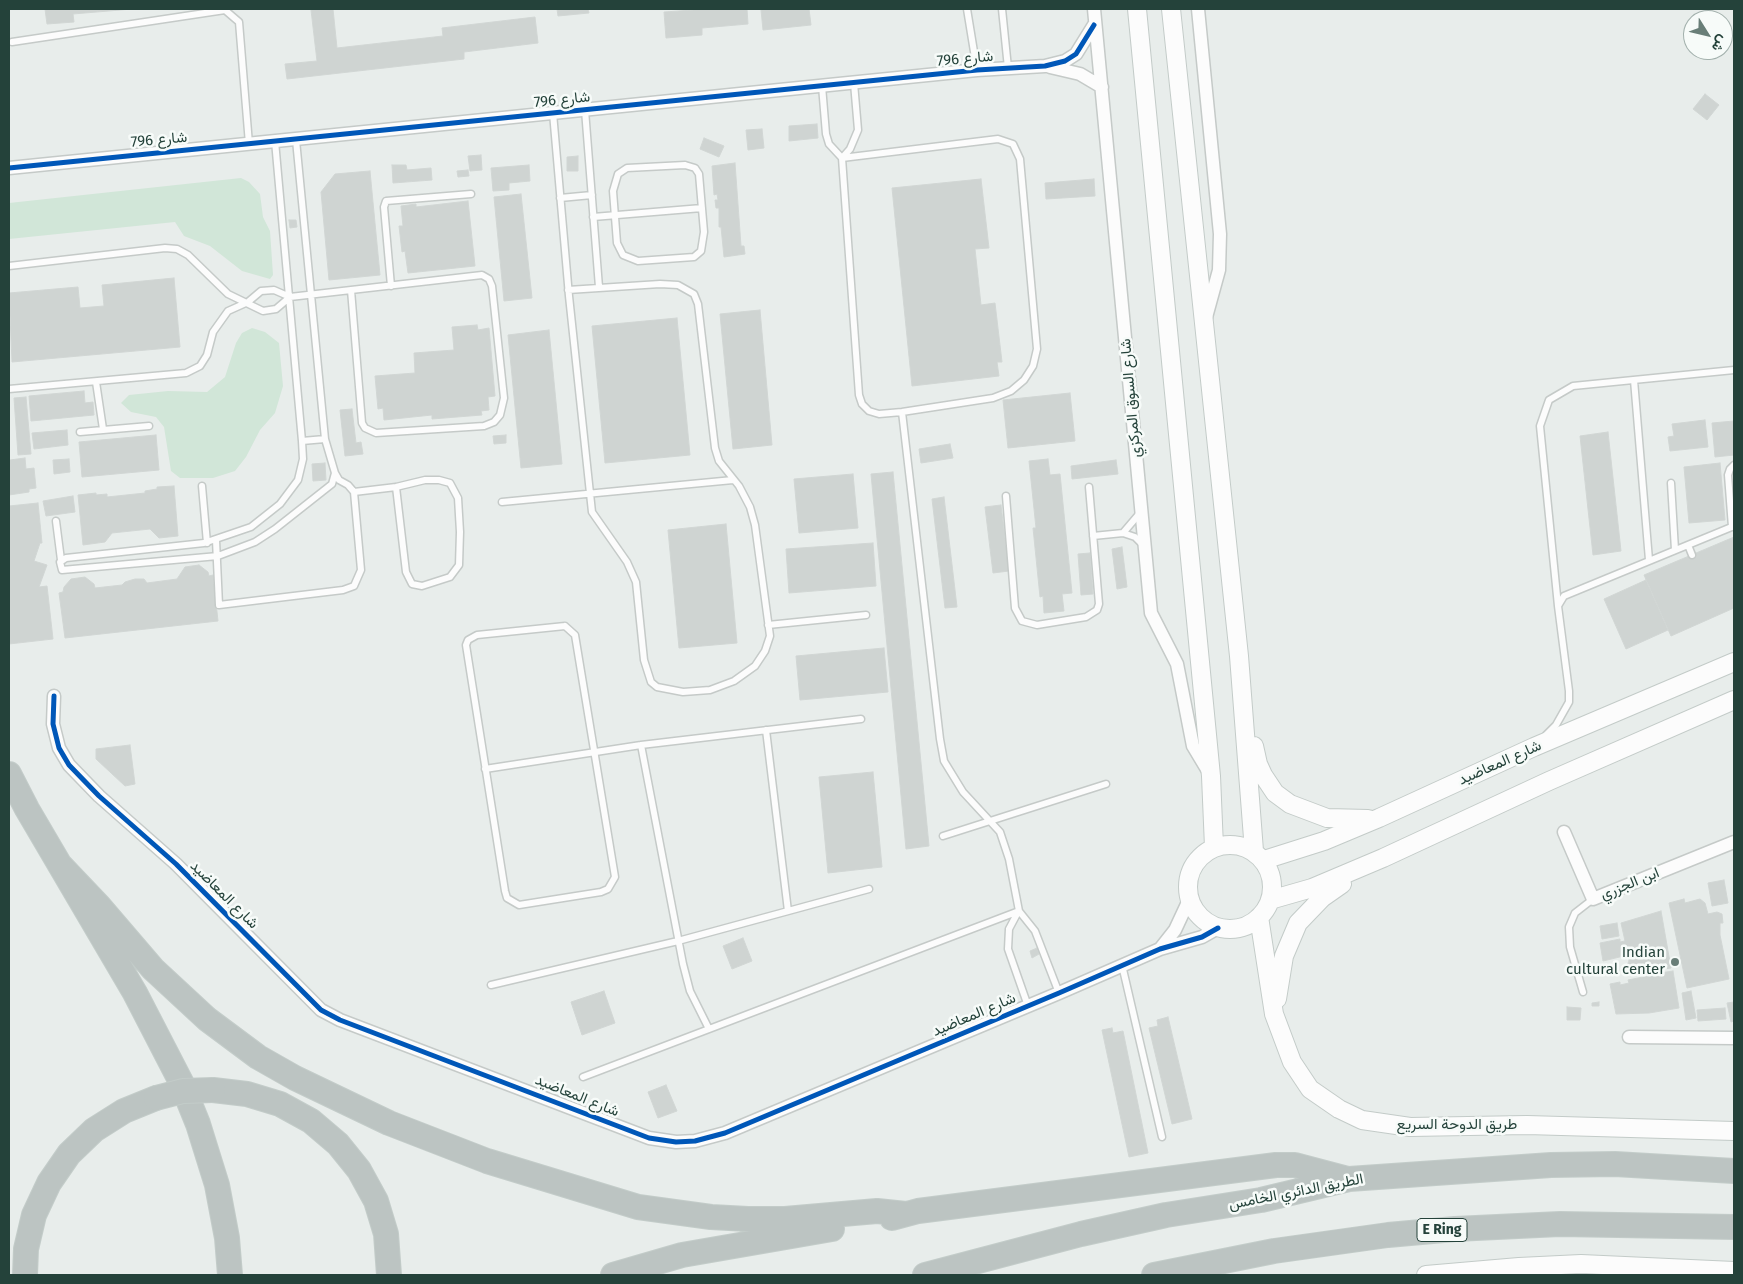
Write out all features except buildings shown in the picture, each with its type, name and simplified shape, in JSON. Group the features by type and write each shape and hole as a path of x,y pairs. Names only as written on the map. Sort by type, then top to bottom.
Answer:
{"highway":[{"path":"9,774 135,993 181,1082 198,1124 217,1185 227,1238 230,1275"},
{"path":"60,865 99,906 153,969 207,1019 258,1057 295,1078 389,1123 486,1161 638,1207 702,1216 748,1219 785,1219 877,1211 906,1214"},
{"path":"25,1275 26,1249 34,1215 48,1183 69,1154 94,1130 124,1111 156,1098 183,1091 213,1090 247,1094 280,1104 311,1121 338,1144 360,1170 376,1201 386,1234 389,1275"},
{"name":"الطريق الدائري الخامس","path":"925,1275 1081,1234 1166,1215 1261,1200 1349,1180 1551,1165 1615,1164 1734,1171"},
{"path":"612,1275 682,1255 862,1225 906,1214 1276,1165 1295,1166 1349,1180"},
{"name":"E Ring","path":"1154,1275 1274,1251 1388,1235 1446,1230 1560,1224 1734,1227"}],"street":[{"name":"شارع السوق المركزي","path":"1094,9 1094,25 1102,87 1151,613 1177,664 1193,746 1211,776"},
{"name":"شارع السوق المركزي","path":"1137,9 1211,776 1214,847"},
{"path":"1172,9 1259,856 1272,880 1270,900 1259,918 1247,926 1232,929 1218,928 1205,922 1195,912 1189,900 1187,888 1192,869 1203,853 1214,847 1234,844 1259,856"},
{"path":"1198,9 1220,234 1217,279 1205,321"},
{"name":"شارع 796","path":"11,166 296,140 977,70 1045,66 1065,61 1076,54 1094,25"},
{"name":"شارع 796","path":"1045,66 1080,74 1102,87"},
{"path":"1238,656 1258,764 1275,793 1302,810 1328,818 1356,820 1379,818"},
{"name":"شارع المعاضيد","path":"1259,856 1324,841 1534,747 1734,662"},
{"name":"شارع المعاضيد","path":"54,696 53,724 60,748 69,765 99,796 176,864 321,1010 340,1020 649,1138 676,1142 711,1138 1059,993 1160,948 1202,936 1218,928"},
{"path":"1270,900 1312,888 1383,858 1550,781 1734,700"},
{"name":"ابن الجزري","path":"1564,832 1593,899 1734,842"},
{"path":"1274,1014 1284,956 1298,923 1322,898 1383,858"},
{"path":"1160,948 1178,923 1189,900"},
{"name":"طريق الدوحة السريع","path":"1259,918 1274,1014 1292,1062 1310,1089 1339,1109 1362,1120 1410,1127 1527,1125 1734,1131"},
{"path":"1629,1037 1734,1038"},
{"path":"1426,1275 1519,1266 1581,1264 1734,1271"}],"lane":[{"path":"967,9 977,70"},
{"path":"1002,9 1008,68"},
{"path":"12,42 225,10 239,22 250,144"},
{"path":"842,158 850,149 858,130 854,83"},
{"path":"822,86 828,139 842,158 859,394 862,404 870,411 879,414 902,412 994,398 1011,391 1024,380 1033,366 1037,349 1020,159 1013,144 998,139 842,158"},
{"path":"585,110 599,287"},
{"path":"553,114 568,290 592,512 627,562 636,582 644,660 651,682 657,687 683,692 710,690 739,678 755,666 765,651 770,636 755,525 750,507 719,461 715,448 701,317 694,294 678,285 660,284 568,290"},
{"path":"216,540 219,605 350,588 356,583 361,570 354,492 348,485 339,480 335,473 325,439 296,140"},
{"path":"61,560 70,557 207,543 216,540 251,526 272,512 287,497 300,473 302,441 275,141"},
{"path":"685,165 695,168 699,174 702,208 702,251 694,256 638,261 623,255 617,243 615,215 615,179 627,168 685,165"},
{"path":"390,286 384,207 386,201 471,194"},
{"path":"560,198 592,195"},
{"path":"593,217 702,208"},
{"path":"9,266 166,248 177,249 188,255 228,294 248,302 263,311 276,309 290,296"},
{"path":"9,389 186,373 200,366 207,355 213,332 228,311 248,302 261,291 274,290 290,296 482,275 489,279 504,398 503,408 494,422 484,426 376,433 365,428 362,423 351,290"},
{"path":"1534,747 1556,725 1569,702 1540,426 1544,411 1550,400 1573,386 1734,370"},
{"path":"1634,380 1649,560"},
{"path":"96,382 104,430"},
{"path":"902,412 944,761 963,792 991,821 1006,845 1019,911 1035,931 1059,993"},
{"path":"80,432 149,426"},
{"path":"302,441 325,439"},
{"path":"1558,606 1564,596 1571,591 1733,526 1728,475 1734,465"},
{"path":"56,521 61,560 60,567 64,571 218,556 255,542 275,529 332,484 335,473"},
{"path":"354,492 396,487 414,482 439,480 450,483 458,498 460,532 459,565 450,577 422,586 412,584 406,572 396,487"},
{"path":"502,502 733,480"},
{"path":"1671,483 1675,550"},
{"path":"202,486 207,543"},
{"path":"1006,496 1015,608 1017,616 1029,624 1086,617 1097,610 1100,598 1089,487"},
{"path":"1123,533 1141,512"},
{"path":"1093,536 1123,533 1135,537 1145,548"},
{"path":"1688,545 1692,555"},
{"path":"768,625 866,615"},
{"path":"558,626 565,626 572,630 615,870 613,884 601,892 526,904 518,905 507,898 485,768 466,644 468,640 477,635 558,626"},
{"path":"485,768 641,745 861,719"},
{"path":"766,730 788,911"},
{"path":"641,745 678,941 690,991 709,1029"},
{"path":"942,836 1106,784"},
{"path":"491,985 678,941 869,889"},
{"path":"1583,992 1570,947 1569,926 1575,913 1593,899"},
{"path":"1019,911 1009,929 1008,949 1028,1006"},
{"path":"583,1077 1019,911"},
{"path":"1122,965 1162,1137"}],"green space":[{"path":"241,178 249,182 260,194 263,217 270,231 273,275 270,279 242,271 210,246 184,236 175,222 9,239 9,203"},
{"path":"252,328 265,332 279,343 283,386 275,413 260,430 246,457 235,471 213,478 180,478 171,471 164,427 156,417 131,412 121,403 129,395 168,391 207,392 225,377 236,343 242,333"}],"cycle path":[{"path":"9,168 977,70 1045,66 1065,61 1076,54 1094,25"},
{"path":"54,696 53,724 59,748 69,765 99,796 176,864 321,1010 340,1020 649,1138 676,1142 695,1141 725,1133 1160,949 1202,937 1218,928"}],"place":[{"name":"Indian cultural center","path":"1675,962"}]}
